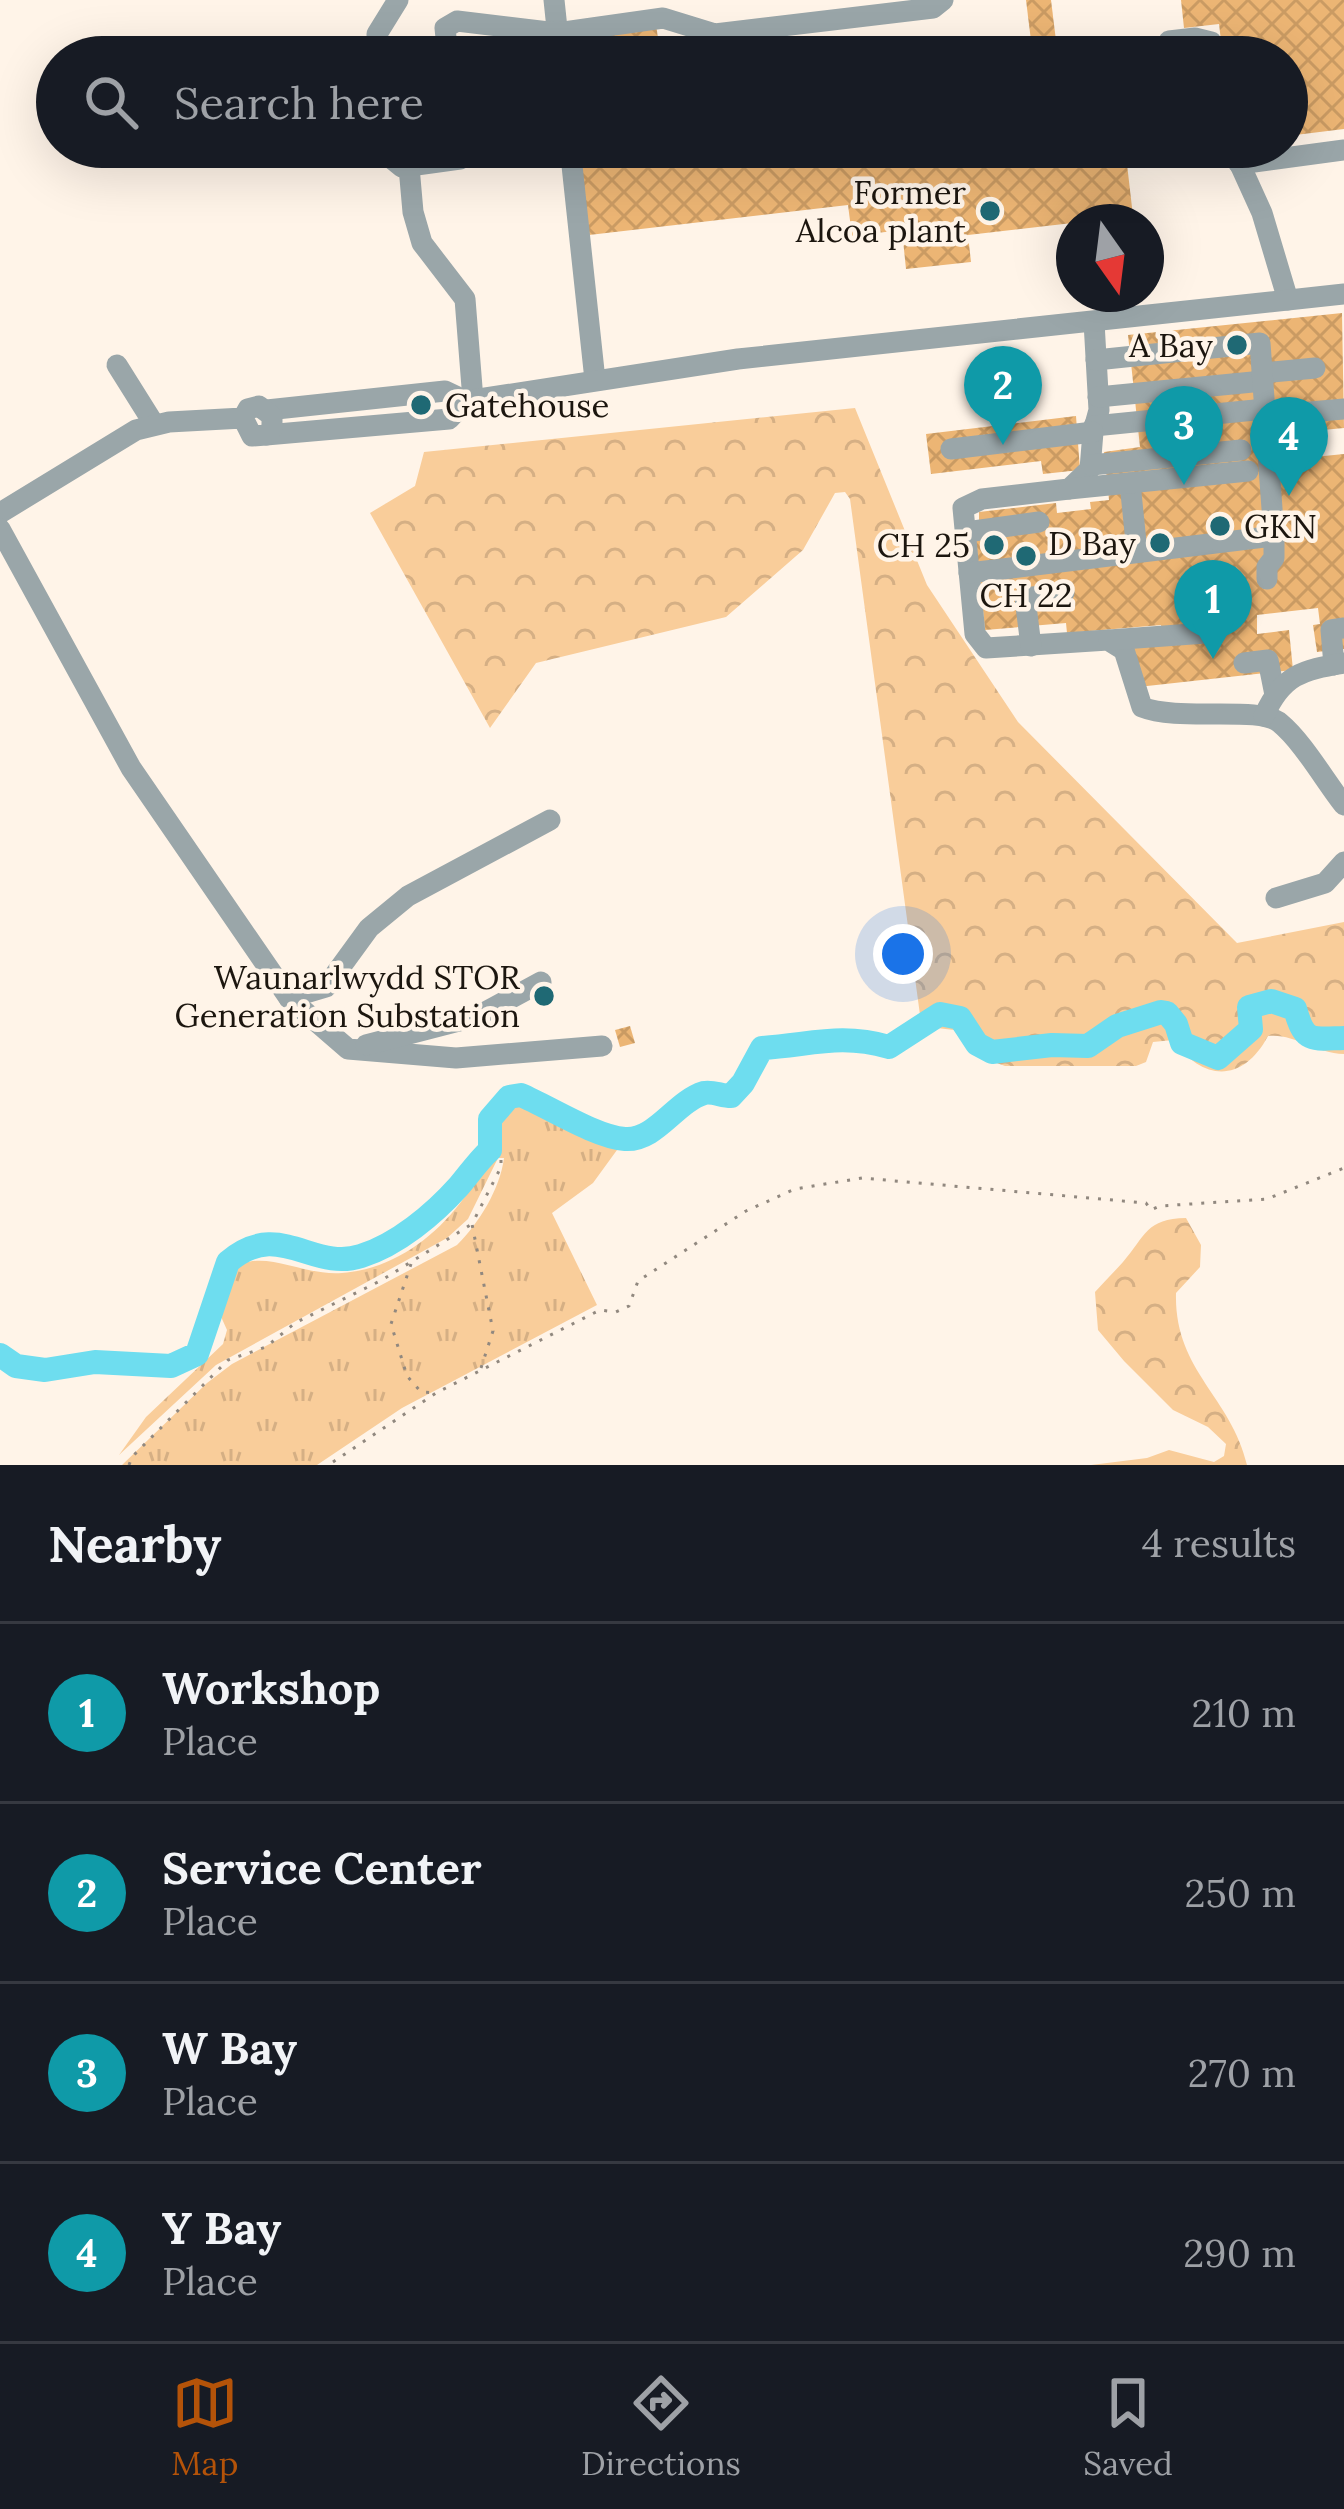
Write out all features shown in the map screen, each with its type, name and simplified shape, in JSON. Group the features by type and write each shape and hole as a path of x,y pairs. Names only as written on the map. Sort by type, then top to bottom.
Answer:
{"street":[{"path":"377,36 398,0"},
{"path":"554,0 557,36"},
{"path":"446,36 449,23 557,33 663,18 716,34 933,8 943,0"},
{"path":"1308,152 1344,150"},
{"path":"409,168 413,212 422,243 465,298 470,400"},
{"path":"571,168 595,380"},
{"path":"1241,168 1262,213 1288,300"},
{"path":"0,513 119,437 154,424 243,418 254,407 267,410 445,391 470,400 738,359 1344,294"},
{"path":"1069,489 1091,464 1098,398 1094,322"},
{"path":"1096,360 1260,344 1274,536 1274,558 1267,567 1267,578"},
{"path":"117,365 154,424"},
{"path":"1098,398 1315,368"},
{"path":"243,418 252,436 266,435 449,419 470,400"},
{"path":"951,449 1094,429 1344,409"},
{"path":"266,435 273,424 267,410"},
{"path":"1091,464 1245,460 1130,483 982,499 964,508 975,634 986,649 1206,633"},
{"path":"1130,483 1137,552"},
{"path":"966,532 1039,522"},
{"path":"0,529 131,768 290,998 348,1049 456,1058 602,1046"},
{"path":"970,573 1274,536"},
{"path":"1031,646 1025,598 1064,593"},
{"path":"1264,716 1285,681 1339,664 1331,630 1344,628"},
{"path":"1108,640 1124,650 1142,707 1162,716 1278,720 1344,805"},
{"path":"1244,663 1268,660 1275,695"},
{"path":"290,998 326,987 369,928 408,896 550,820"},
{"path":"1276,898 1325,884 1338,859"},
{"path":"348,1049 478,1016 542,982"}],"path":[{"path":"129,1465 229,1360 266,1347 295,1323 472,1225 501,1159"},
{"path":"333,1462 436,1393 600,1310 616,1312 629,1306 638,1281 746,1210 795,1190 862,1178 1146,1204 1151,1210 1267,1199 1344,1168"},
{"path":"472,1225 494,1331 480,1370"},
{"path":"411,1262 391,1324 407,1376 421,1392 436,1393"}],"green space":[{"path":"855,408 927,585 1018,722 1237,943 1344,922 1344,1054 1268,1036 1247,1062 1222,1071 1197,1064 1173,1040 1153,1042 1146,1062 1136,1066 1005,1066 972,1054 954,1030 937,1028 923,1037 850,499 845,492 835,493 803,550 726,617 536,663 490,728 370,513 415,486 424,452"},
{"path":"512,1106 533,1108 617,1150 593,1183 552,1213 597,1305 402,1408 317,1465 122,1465 232,1364 457,1245 487,1205 504,1158 498,1158 468,1219 447,1238 216,1365 119,1455 146,1417 223,1344 227,1330 213,1299 224,1278 253,1261 342,1273 400,1256 425,1239 467,1194 483,1168 503,1112"},
{"path":"1186,1218 1201,1245 1200,1267 1176,1293 1178,1320 1193,1364 1229,1420 1247,1465 1091,1465 1147,1458 1169,1450 1214,1462 1224,1456 1226,1444 1208,1427 1173,1410 1098,1330 1095,1292 1148,1230"}],"building":[{"path":"1026,0 1051,0 1055,36 1030,36"},
{"path":"1181,0 1344,0 1344,129 1308,133 1308,36 1220,36 1219,24 1184,28"},
{"path":"656,22 658,36 603,36 602,28"},
{"name":"Former Alcoa plant","path":"581,168 1127,168 1132,204 1056,204 1056,225 968,235 971,262 906,269 902,230 852,236 848,205 589,235"},
{"path":"1342,313 1344,428 1312,431 1314,457 1344,454 1344,649 1317,652 1313,625 1320,624 1318,608 1257,615 1257,634 1289,630 1293,670 1138,687 1133,648 1162,631 1161,625 1067,633 1066,623 985,630 974,521 979,521 979,512 1056,503 1057,513 1091,509 1090,502 1109,500 1104,452 1140,447 1128,335"},
{"path":"1076,416 1080,470 1043,474 1041,461 931,474 926,434"},
{"path":"630,1026 635,1043 620,1047 615,1030"}],"waterway":[{"path":"0,1355 16,1366 45,1370 95,1362 171,1366 197,1354 228,1262 263,1245 343,1259 388,1244 438,1207 490,1150 490,1119 509,1097 521,1095 600,1133 636,1138 704,1093 731,1096 762,1048 840,1040 889,1047 940,1014 960,1018 977,1044 992,1052 1088,1046 1117,1026 1161,1012 1176,1024 1182,1043 1218,1058 1251,1029 1249,1007 1271,1001 1295,1009 1310,1037 1344,1038"}],"place":[{"name":"Former Alcoa plant","path":"990,211"},
{"name":"A Bay","path":"1237,345"},
{"name":"Gatehouse","path":"421,405"},
{"name":"Service Center","path":"1003,445"},
{"name":"W Bay","path":"1184,485"},
{"name":"Y Bay","path":"1289,496"},
{"name":"GKN","path":"1220,526"},
{"name":"D Bay","path":"1160,543"},
{"name":"CH 25","path":"994,545"},
{"name":"CH 22","path":"1026,556"},
{"name":"Workshop","path":"1213,659"},
{"name":"Waunarlwydd STOR Generation Substation","path":"544,996"}]}
